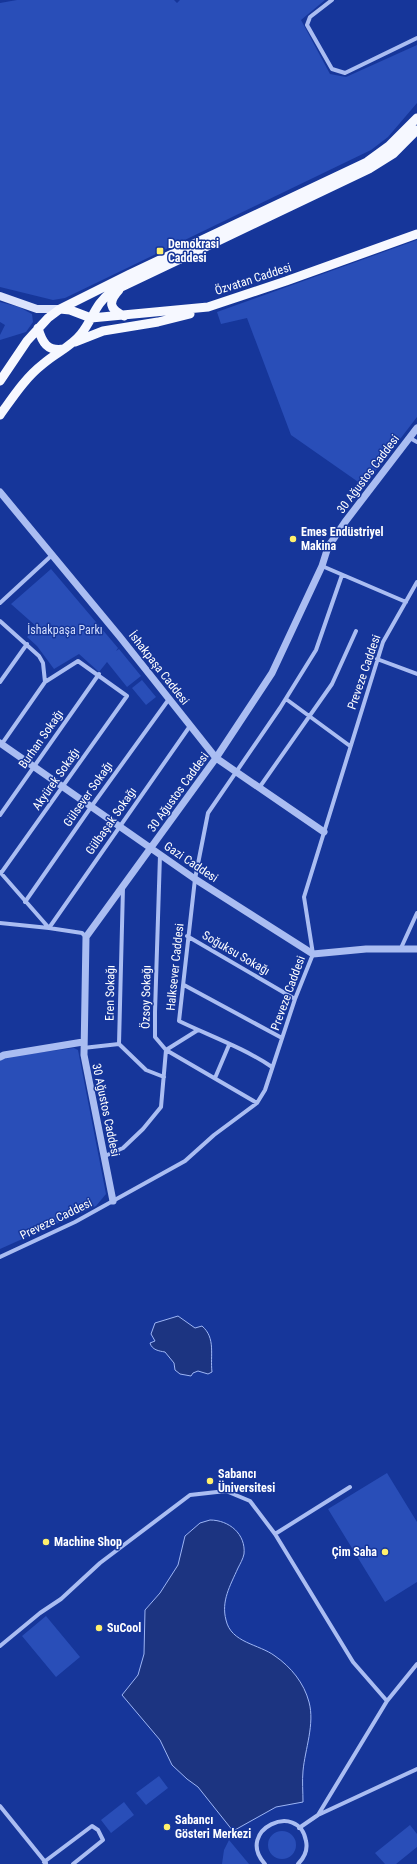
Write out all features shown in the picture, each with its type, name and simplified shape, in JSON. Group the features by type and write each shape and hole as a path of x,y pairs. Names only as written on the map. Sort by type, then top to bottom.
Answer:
{"main road":[{"path":"0,381 27,341 38,328 60,310 123,277 367,162 389,146 417,118"},
{"path":"0,415 30,376 43,364 69,346 81,334 97,306 104,298 120,288 369,169 393,154 417,130"},
{"name":"Özvatan Caddesi","path":"77,314 91,318 208,307 417,234"},
{"path":"120,288 112,297 112,304 114,310 124,316"},
{"path":"0,296 37,309 70,310 77,314 82,326 81,334"},
{"path":"37,309 41,315 41,322 38,328 41,338 49,348 56,350 103,331 172,319 208,307"}],"street":[{"path":"332,0 310,17 307,25 332,69 345,73 417,38"},
{"name":"30 Ağustos Caddesi","path":"113,1201 83,1045 86,937 216,758 272,673 322,566 328,547 345,522 417,428"},
{"path":"410,438 417,442"},
{"name":"İshakpaşa Caddesi","path":"0,492 169,698 216,758 324,832"},
{"path":"0,603 51,556"},
{"path":"322,566 406,602"},
{"path":"236,771 286,699 316,650 342,575"},
{"name":"Preveze Caddesi","path":"0,1257 75,1222 185,1161 214,1135 257,1103 265,1090 295,999 313,954 304,897 350,746 383,642 417,582"},
{"path":"0,620 39,656 43,663 45,682"},
{"path":"259,788 332,684 356,631"},
{"path":"0,682 27,644"},
{"path":"377,659 417,674"},
{"path":"1,745 45,682 78,661 99,674"},
{"name":"Akyürek Sokağı","path":"1,872 127,696 99,674"},
{"name":"Burhan Sokağı","path":"0,815 99,674"},
{"name":"Gülsever Sokağı","path":"25,902 91,806 169,698"},
{"path":"286,699 350,746"},
{"name":"Gülbaşak Sokağı","path":"49,928 190,726"},
{"name":"Gazi Caddesi","path":"1,745 34,766 195,879 313,954"},
{"name":"Halksever Caddesi","path":"236,771 208,813 195,879 187,936 184,985 179,1021 229,1045 254,1055 272,1067"},
{"name":"Özsoy Sokağı","path":"160,854 156,1037 166,1050"},
{"path":"1,872 25,902 49,928"},
{"name":"Eren Sokağı","path":"119,1044 123,886"},
{"path":"401,948 417,913"},
{"path":"0,923 82,933 86,937"},
{"name":"Soğuksu Sokağı","path":"187,936 295,999"},
{"path":"313,954 366,948 417,949"},
{"path":"184,985 282,1038"},
{"path":"166,1050 198,1030"},
{"path":"0,1057 4,1055 83,1045 119,1044 146,1070 164,1077"},
{"path":"215,1078 229,1045"},
{"path":"105,1156 123,1148 144,1130 161,1106 166,1050"},
{"path":"166,1050 257,1103"},
{"path":"275,1534 350,1487"},
{"path":"0,1646 40,1613 61,1599 100,1563 190,1495 226,1492 250,1501 275,1534 353,1662 387,1702"},
{"path":"318,1815 387,1702 417,1664"},
{"path":"299,1828 318,1815 417,1770"},
{"path":"0,1806 45,1863 92,1826 98,1830 103,1840 73,1864"},
{"path":"265,1864 259,1856 257,1847 259,1837 264,1829 272,1823 281,1821 291,1823 299,1828 305,1836 307,1845 305,1854 298,1864"}],"green space":[{"path":"17,0 174,0 177,3 180,0 325,0 301,20 330,74 346,77 417,45 417,103 388,137 371,150 65,298 53,300 0,287 0,3"},
{"path":"417,240 417,417 364,486 291,435 247,318 221,324 217,312"},
{"path":"0,302 19,307 32,314 33,322 26,332 0,340 0,335 5,325 0,322"},
{"name":"İshakpaşa Parkı","path":"51,569 118,648 116,651 119,649 141,676 127,687 107,662 99,672 79,654 54,669 37,646 27,637 37,627 11,604"},
{"path":"142,680 156,697 146,705 132,688"},
{"path":"74,1048 78,1050 106,1194 96,1206 0,1249 0,1060 5,1057"},
{"name":"Çim Saha","path":"387,1473 417,1522 417,1582 385,1602 328,1509"},
{"path":"46,1616 80,1657 56,1677 22,1636"},
{"path":"159,1776 168,1788 146,1805 136,1793"},
{"path":"124,1802 134,1815 111,1833 101,1820"},
{"path":"410,1825 417,1834 417,1847 396,1864 385,1864 375,1853"},
{"path":"282,1831 292,1835 296,1845 292,1855 282,1859 272,1855 268,1845 272,1835"},
{"path":"229,1840 249,1864 222,1864 224,1850"}],"shaded area":[{"path":"178,1316 195,1328 202,1326 206,1331 212,1347 212,1372 208,1374 198,1371 193,1373 191,1376 180,1374 175,1370 174,1363 165,1352 156,1350 152,1347 150,1343 155,1341 151,1334 155,1323"},
{"path":"210,1520 224,1522 230,1525 239,1534 244,1547 243,1558 229,1587 225,1600 226,1620 229,1628 239,1638 269,1652 291,1670 304,1688 311,1710 310,1728 303,1771 303,1802 276,1807 233,1831 198,1787 172,1765 160,1740 122,1695 138,1675 144,1654 145,1610 160,1593 178,1565 185,1536 200,1523"}],"place":[{"name":"Demokrasi Caddesi","path":"160,251"},
{"name":"Emes Endüstriyel Makina","path":"293,539"},
{"name":"Sabancı Üniversitesi","path":"210,1481"},
{"name":"Machine Shop","path":"46,1542"},
{"name":"Çim Saha","path":"385,1552"},
{"name":"SuCool","path":"99,1628"},
{"name":"Sabancı Gösteri Merkezi","path":"167,1827"}]}
